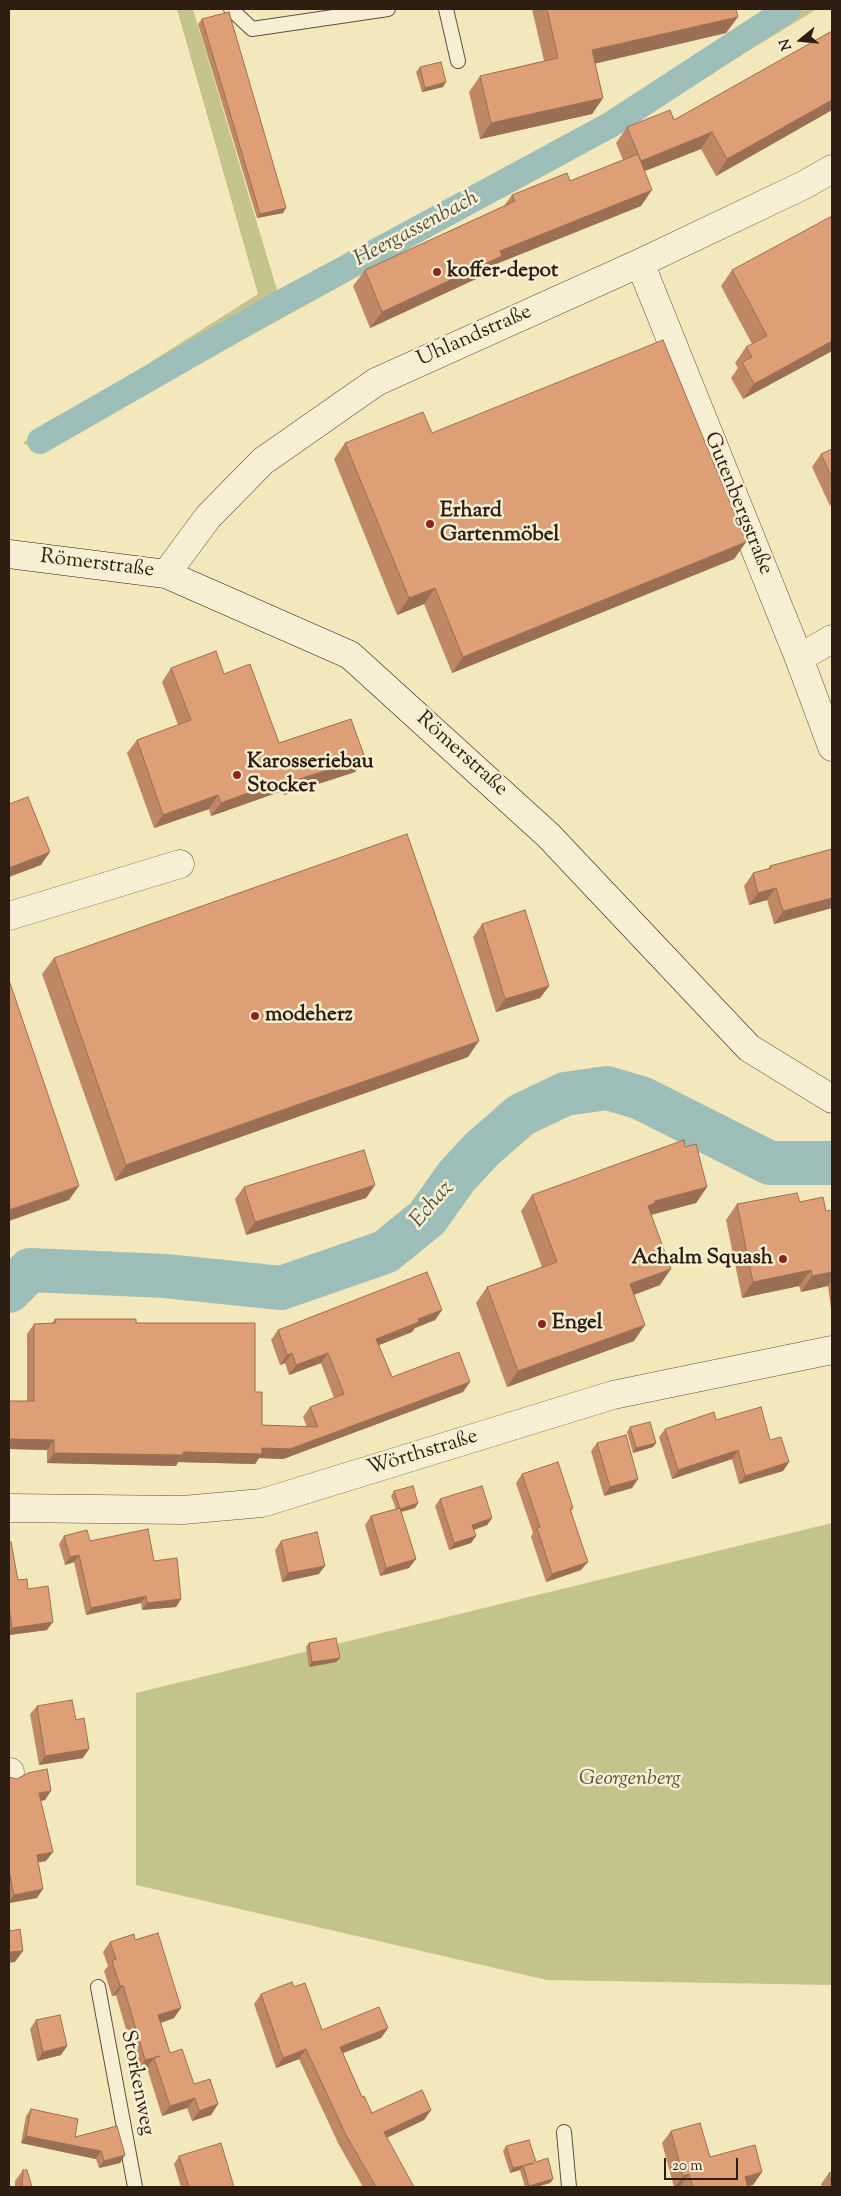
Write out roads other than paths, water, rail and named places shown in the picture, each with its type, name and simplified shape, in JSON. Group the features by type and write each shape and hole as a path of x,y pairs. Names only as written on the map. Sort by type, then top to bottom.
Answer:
{"street":[{"name":"Uhlandstraße","path":"166,574 208,517 263,461 376,382 640,263 804,186 832,169"},
{"name":"Gutenbergstraße","path":"640,263 799,658 832,747"},
{"name":"Römerstraße","path":"9,554 166,574 350,655 548,836 749,1048 832,1099"},
{"path":"799,658 832,639"},
{"path":"9,916 180,864"},
{"name":"Wörthstraße","path":"9,1508 183,1510 262,1503 613,1395 832,1350"}],"lane":[{"path":"231,9 252,29 388,9"},
{"path":"446,9 458,62"},
{"name":"Storkenweg","path":"98,1987 136,2187"},
{"path":"564,2132 569,2187"}],"waterway":[{"name":"Heergassenbach","path":"40,441 272,308 610,125 788,9"},
{"name":"Echaz","path":"9,1291 30,1270 165,1276 281,1288 385,1252 427,1218 457,1176 482,1149 521,1115 565,1094 607,1088 641,1098 770,1163 832,1163"}],"place":[{"name":"koffer-depot","path":"437,272"},
{"name":"Erhard Gartenmöbel","path":"430,524"},
{"name":"Karosseriebau Stocker","path":"237,775"},
{"name":"modeherz","path":"255,1016"},
{"name":"Achalm Squash","path":"783,1259"},
{"name":"Engel","path":"542,1324"}],"park label":[{"name":"Georgenberg","path":"630,1780"}]}
